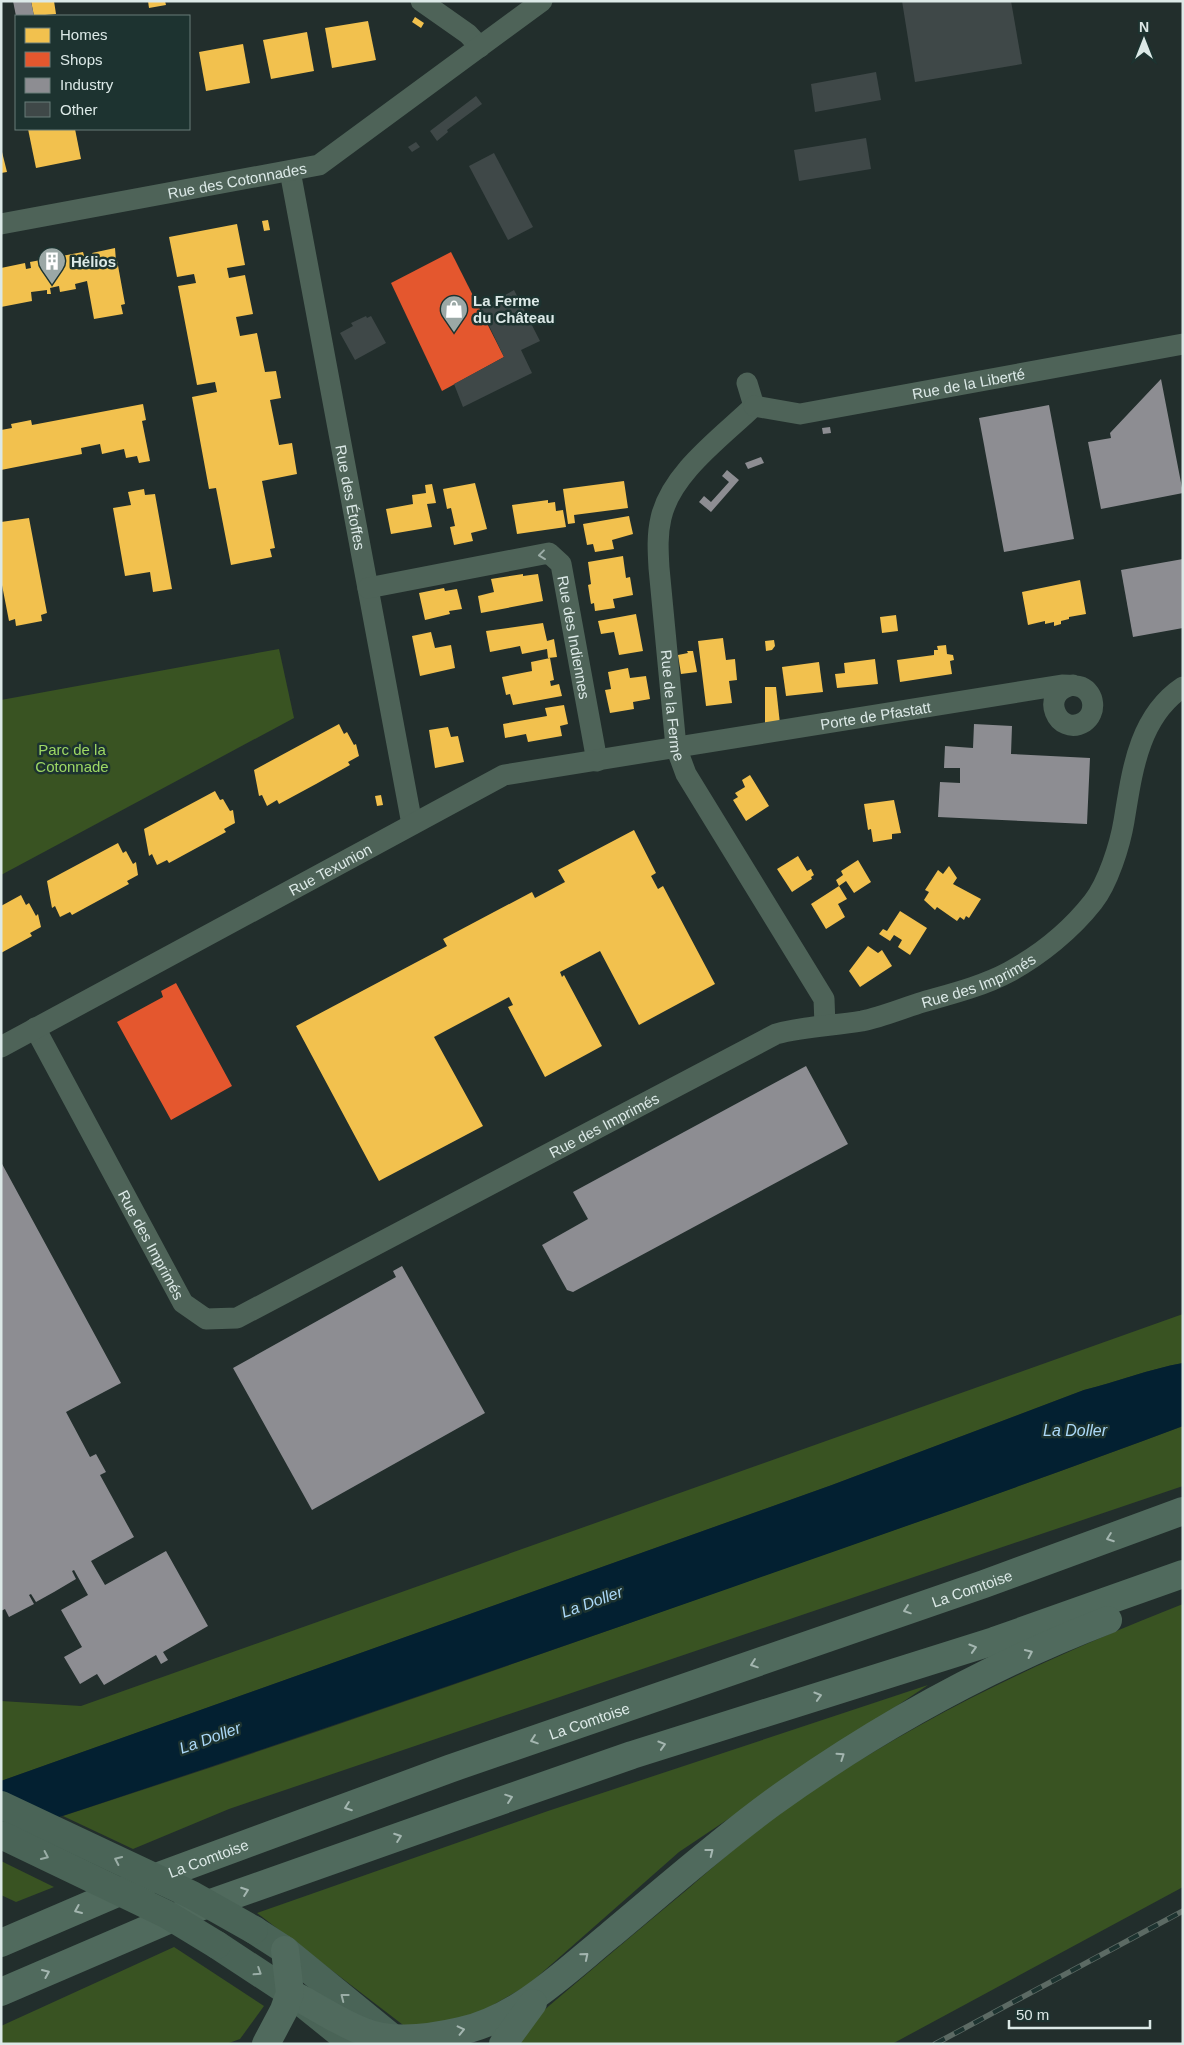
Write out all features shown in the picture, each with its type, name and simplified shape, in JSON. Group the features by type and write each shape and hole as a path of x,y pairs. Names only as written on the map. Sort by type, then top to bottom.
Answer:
{"highway":[{"name":"La Comtoise","path":"1,1943 143,1882 449,1769 984,1584 1183,1511"},
{"path":"1,1992 194,1909 632,1754 994,1641 1183,1574"},
{"path":"290,1993 364,2032 398,2041 433,2036 484,2024 547,1987 772,1803 849,1750 938,1698 1004,1664 1061,1638 1136,1609 1183,1582"},
{"path":"266,2044 284,2010 290,1993 285,1950"},
{"path":"503,2044 522,2015 547,1987"}],"main road":[{"path":"1,1805 192,1895 254,1930 285,1950 398,2041"},
{"path":"1,1835 166,1914 290,1993 353,2044"}],"street":[{"path":"421,1 468,34 480,47"},
{"name":"Rue des Cotonnades","path":"1,224 319,165 542,1"},
{"name":"Rue des Étoffes","path":"290,171 412,824"},
{"name":"Rue de la Liberté","path":"754,406 800,414 1183,344"},
{"path":"747,383 754,406"},
{"name":"Rue de la Ferme","path":"754,406 679,478 670,494 662,516 658,539 659,568 676,747 686,774 824,999 824,1025"},
{"name":"Rue des Indiennes","path":"368,588 549,553 561,564 597,761"},
{"name":"Porte de Pfastatt","path":"676,747 1062,685 1073,685"},
{"name":"Rue des Imprimés","path":"35,1028 183,1303 206,1319 237,1318 776,1034 800,1027 862,1021 957,992 1008,972 1052,944 1094,902 1114,860 1124,824 1130,779 1142,738 1153,719 1176,692 1183,687"},
{"name":"Rue Texunion","path":"1,1047 504,775 676,747"}],"green space":[{"name":"Parc de la Cotonnade","path":"279,649 294,718 1,875 1,700"},
{"path":"1183,1314 1183,1363 1084,1390 832,1485 1,1781 1,1701 81,1706"},
{"path":"1183,1426 1183,1486 229,1809 133,1849 63,1816 472,1678 1009,1490"},
{"path":"1183,1604 1183,1887 892,2044 515,2044 529,2024 550,2005 730,1853 787,1808 847,1768 987,1690 1084,1645"},
{"path":"928,1685 679,1852 528,1985 472,2017 407,2028 257,1913 548,1811"},
{"path":"1,1861 54,1887 16,1902 1,1895"},
{"path":"174,1947 264,2006 240,2039 226,2044 1,2044 1,2026"}],"water":[{"name":"La Doller","path":"1183,1363 1183,1426 958,1508 551,1651 1,1836 1,1781 832,1485 1084,1390"}],"building: Homes":[{"path":"31,1 54,1 56,14 34,15"},
{"path":"148,1 165,1 166,5 149,8"},
{"path":"415,17 424,23 421,28 412,22"},
{"path":"368,21 376,60 332,68 325,28"},
{"path":"307,32 314,71 271,79 263,40"},
{"path":"243,44 250,83 206,91 199,52"},
{"path":"28,130 75,130 81,159 36,168"},
{"path":"1,148 7,172 1,173"},
{"path":"268,220 270,230 264,231 262,221"},
{"path":"237,224 245,265 227,268 229,278 245,275 253,314 236,317 240,336 257,333 265,372 276,371 281,398 270,400 279,445 292,443 297,474 262,481 275,548 270,549 272,557 231,565 216,488 209,489 192,397 217,392 215,382 197,385 178,286 196,283 194,274 177,277 169,237"},
{"name":"Hélios","path":"115,248 125,304 121,305 123,314 94,319 87,281 75,284 76,289 60,292 59,286 50,288 51,294 47,294 47,290 31,292 32,301 1,307 1,268 25,263 26,269 31,268 30,262 83,252 85,259 93,257 92,253"},
{"path":"143,404 146,420 142,421 150,461 139,463 137,456 126,458 124,449 102,454 100,444 81,448 82,454 1,470 1,430 12,428 11,424 31,420 32,425"},
{"path":"624,481 628,508 574,515 575,523 568,524 563,489"},
{"path":"475,483 487,529 471,533 473,541 454,545 450,527 455,526 451,508 447,509 443,489"},
{"path":"432,484 436,503 427,504 432,527 391,534 386,509 413,504 412,495 426,493 425,485"},
{"path":"144,489 145,495 155,494 172,589 153,592 150,572 125,576 113,508 131,505 128,492"},
{"path":"548,500 548,503 555,502 556,511 563,510 566,527 517,534 512,505"},
{"path":"629,516 633,534 612,540 614,549 595,552 593,544 587,545 583,524"},
{"path":"29,518 47,613 41,615 42,621 16,626 15,619 9,621 1,580 1,522"},
{"path":"623,556 626,578 630,577 633,595 613,599 615,608 595,611 594,603 591,604 588,585 591,584 588,562"},
{"path":"523,574 523,576 538,574 543,601 481,613 478,596 494,592 491,579"},
{"path":"1080,580 1086,614 1069,617 1069,619 1061,621 1061,624 1054,626 1054,622 1045,624 1045,621 1028,625 1022,592"},
{"path":"444,588 445,591 457,589 462,609 449,611 450,614 425,620 419,593"},
{"path":"636,614 643,651 619,655 614,632 601,634 598,621"},
{"path":"896,615 898,631 882,633 880,617"},
{"path":"543,623 547,641 554,639 557,657 548,658 547,649 522,654 520,646 490,652 486,631"},
{"path":"431,632 435,648 451,645 455,668 420,676 412,636"},
{"path":"723,638 726,660 735,659 737,680 729,681 732,703 706,706 698,641"},
{"path":"774,640 775,646 772,650 766,651 765,641"},
{"path":"946,645 947,654 953,655 954,660 950,661 952,674 900,682 897,660 934,655 934,650 938,650 937,646"},
{"path":"687,651 693,651 697,672 681,674 678,655 688,653"},
{"path":"550,658 554,680 550,681 551,686 559,684 562,696 513,705 510,694 506,695 502,677 532,671 531,662"},
{"path":"875,659 878,684 837,688 835,674 845,673 844,663"},
{"path":"819,662 823,692 786,696 782,667"},
{"path":"628,668 630,678 646,676 650,699 633,702 634,709 610,713 605,690 611,689 608,672"},
{"path":"765,687 776,687 780,724 765,727"},
{"path":"564,705 568,724 560,726 562,736 528,742 526,734 505,738 503,724 547,716 545,708"},
{"path":"339,724 344,734 347,732 354,745 356,744 359,756 348,762 350,765 316,784 279,804 277,800 267,806 262,795 259,796 254,770"},
{"path":"448,727 451,737 458,736 464,762 435,768 429,730"},
{"path":"750,775 769,806 746,821 733,800 738,797 735,793 745,787 742,780"},
{"path":"215,791 220,800 223,799 230,811 233,810 235,823 224,829 226,832 169,863 167,860 157,865 152,854 149,856 144,829"},
{"path":"381,795 383,805 377,806 375,796"},
{"path":"894,800 901,833 892,834 892,839 873,842 871,829 868,830 864,804"},
{"path":"634,830 656,873 651,876 658,889 663,886 715,984 639,1025 600,951 560,972 562,977 564,975 602,1046 545,1077 508,1007 513,1005 509,997 434,1037 483,1126 379,1181 296,1026 447,946 443,939 532,892 535,898 565,882 558,870"},
{"path":"118,843 123,853 126,851 133,864 136,862 138,875 127,881 129,884 72,915 70,912 60,917 55,906 52,908 47,881"},
{"path":"798,856 807,871 811,869 814,875 811,877 812,879 792,892 777,869"},
{"path":"858,860 871,882 854,893 846,881 839,886 836,880 843,875 841,871"},
{"path":"949,866 957,878 953,884 981,899 969,918 966,916 964,920 960,917 957,921 937,907 935,910 924,900 929,892 925,890 938,870 943,874"},
{"path":"839,886 847,899 838,904 845,917 826,929 811,904"},
{"path":"21,895 26,905 29,903 36,916 38,914 41,927 30,933 32,936 1,953 1,906"},
{"path":"900,911 927,928 910,955 898,947 902,940 894,935 890,941 879,934 883,929 887,931"},
{"path":"868,946 878,953 882,950 892,966 860,987 849,971"}],"building: Shops":[{"name":"La Ferme du Château","path":"451,252 504,357 442,391 391,283"},
{"path":"176,983 232,1086 171,1120 117,1022 163,997 161,991"}],"building: Industry":[{"path":"13,1 31,1 34,15 16,15"},
{"path":"1161,379 1183,493 1101,509 1088,442 1111,438 1110,433"},
{"path":"1049,405 1074,539 1004,552 979,418"},
{"path":"830,427 831,433 823,434 822,428"},
{"path":"761,457 764,463 748,469 745,463"},
{"path":"727,470 739,480 711,512 699,502 704,496 711,502 729,482 722,476"},
{"path":"1183,559 1183,628 1133,637 1121,570"},
{"path":"974,724 1012,726 1011,754 1090,758 1087,824 938,817 940,782 960,783 960,768 944,768 945,746 973,748"},
{"path":"806,1066 848,1144 573,1292 567,1290 542,1245 588,1219 573,1192"},
{"path":"1,1162 121,1383 66,1412 90,1457 96,1454 106,1472 100,1475 134,1537 91,1561 105,1585 166,1551 208,1626 163,1652 168,1660 161,1664 156,1655 104,1685 97,1674 80,1684 64,1657 82,1647 61,1610 88,1595 74,1570 72,1571 76,1579 36,1602 31,1594 29,1595 34,1604 9,1617 5,1609 1,1611"},
{"path":"402,1266 485,1413 312,1510 233,1368 396,1277 393,1271"}],"building: Other":[{"path":"902,1 1011,1 1022,64 915,82"},
{"path":"876,72 881,100 815,112 811,84"},
{"path":"476,96 482,104 447,130 448,132 437,141 430,131"},
{"path":"866,138 871,169 799,181 794,150"},
{"path":"416,142 420,147 412,152 408,147"},
{"path":"494,153 533,227 508,240 469,166"},
{"path":"514,290 540,341 521,350 532,373 463,407 454,384 504,357 481,309"},
{"path":"366,316 367,318 371,316 386,343 355,360 340,333 353,326 351,323"}],"railway":[{"path":"935,2044 1183,1911"}],"place":[{"name":"Hélios","path":"52,285"},
{"name":"La Ferme du Château","path":"454,333"}]}
